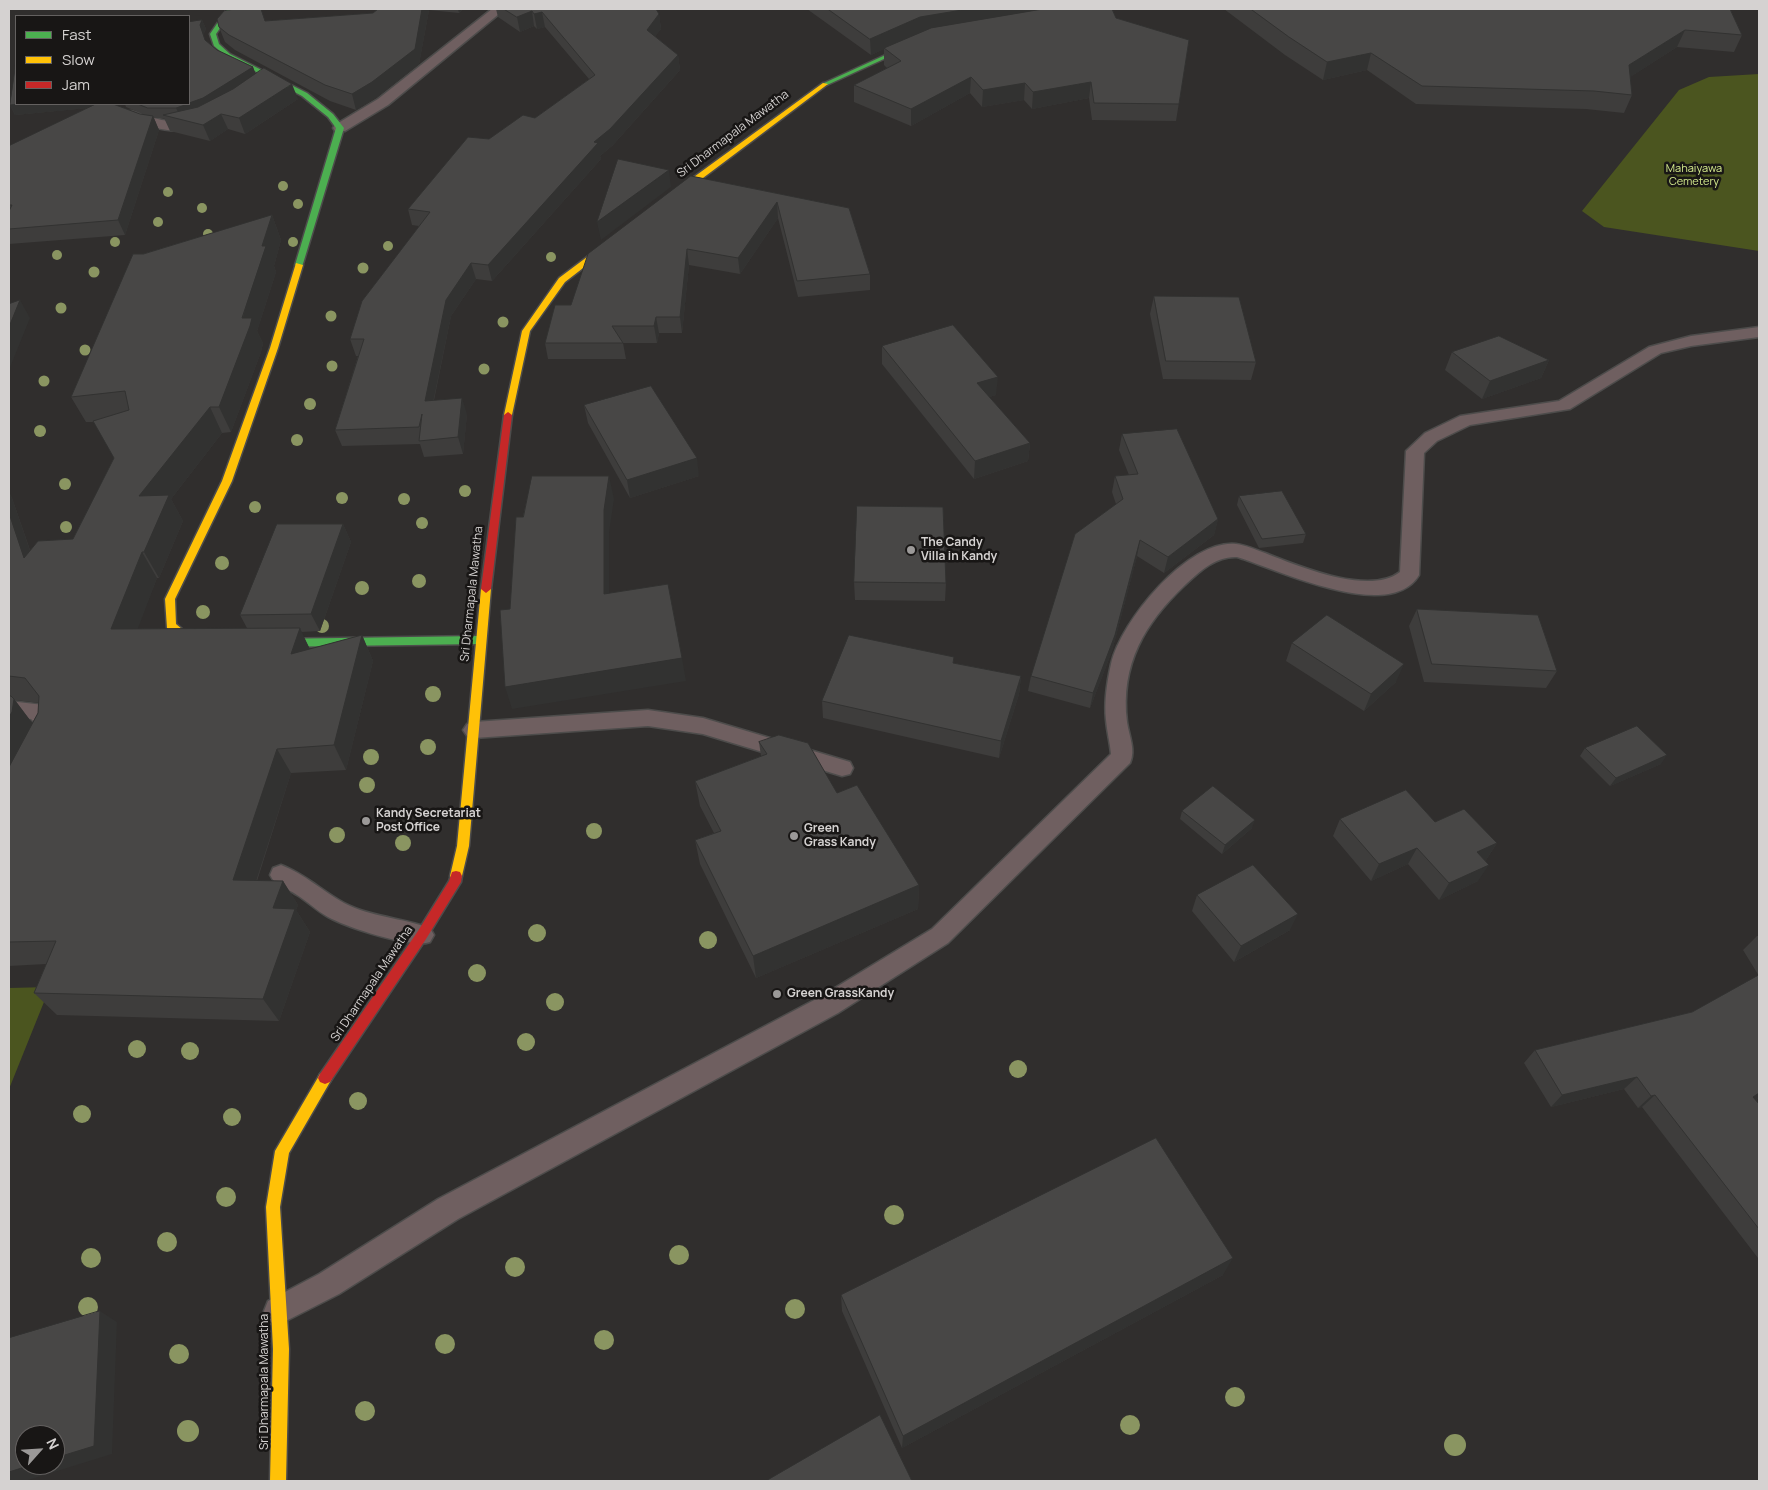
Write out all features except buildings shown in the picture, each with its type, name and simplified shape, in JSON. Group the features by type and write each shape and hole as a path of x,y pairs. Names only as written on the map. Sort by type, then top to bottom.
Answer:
{"street":[{"path":"223,643 193,644 171,625 170,599 227,481 274,348 340,128 332,115 318,102 263,79 228,56 216,45 212,34 230,9"},
{"name":"Sri Dharmapala Mawatha","path":"656,209 820,86 926,38"},
{"name":"Sri Dharmapala Mawatha","path":"278,1481 281,1349 273,1207 282,1151 313,1095 422,935 455,882 464,846 480,640 494,511 506,428 526,331 562,280 625,233"},
{"path":"252,643 480,640"}],"lane":[{"path":"340,128 384,102 499,9"},
{"path":"114,108 150,124 170,127 192,122 204,116"},
{"path":"278,1311 329,1284 448,1209 829,1005 940,936 1000,874 1122,757 1122,740 1116,718 1118,683 1127,645 1160,597 1212,554 1234,550 1332,581 1359,587 1383,589 1404,582 1409,575 1415,451 1431,437 1466,420 1564,405 1655,350 1691,341 1759,332"},
{"path":"9,709 37,711 46,721 44,737 35,754"},
{"path":"474,730 648,718 703,726 842,768"},
{"path":"281,875 304,887 336,910 373,924 422,935"}],"green space":[{"name":"Mahaiyawa Cemetery","path":"1759,74 1759,251 1604,227 1582,211 1679,90 1709,77"},
{"path":"50,987 9,1089 9,988"}],"traffic: fast":[{"path":"230,9 213,34 216,45 228,55 305,94 330,115 340,128 299,265"},
{"path":"825,84 918,42"},
{"path":"269,643 480,640"}],"traffic: slow":[{"path":"668,200 825,84"},
{"path":"508,415 526,331 562,280 614,241"},
{"path":"208,643 193,644 171,625 170,599 227,481 274,348 299,265"},
{"path":"456,876 463,846 486,589"},
{"path":"278,1481 281,1349 273,1207 282,1151 325,1078"}],"traffic: jam":[{"path":"486,589 508,415"},
{"path":"325,1078 422,935 455,882 456,876"}],"place":[{"name":"The Candy Villa in Kandy","path":"911,550"},
{"name":"Kandy Secretariat Post Office","path":"366,821"},
{"name":"Green Grass Kandy","path":"794,836"},
{"name":"Green GrassKandy","path":"777,994"}]}
